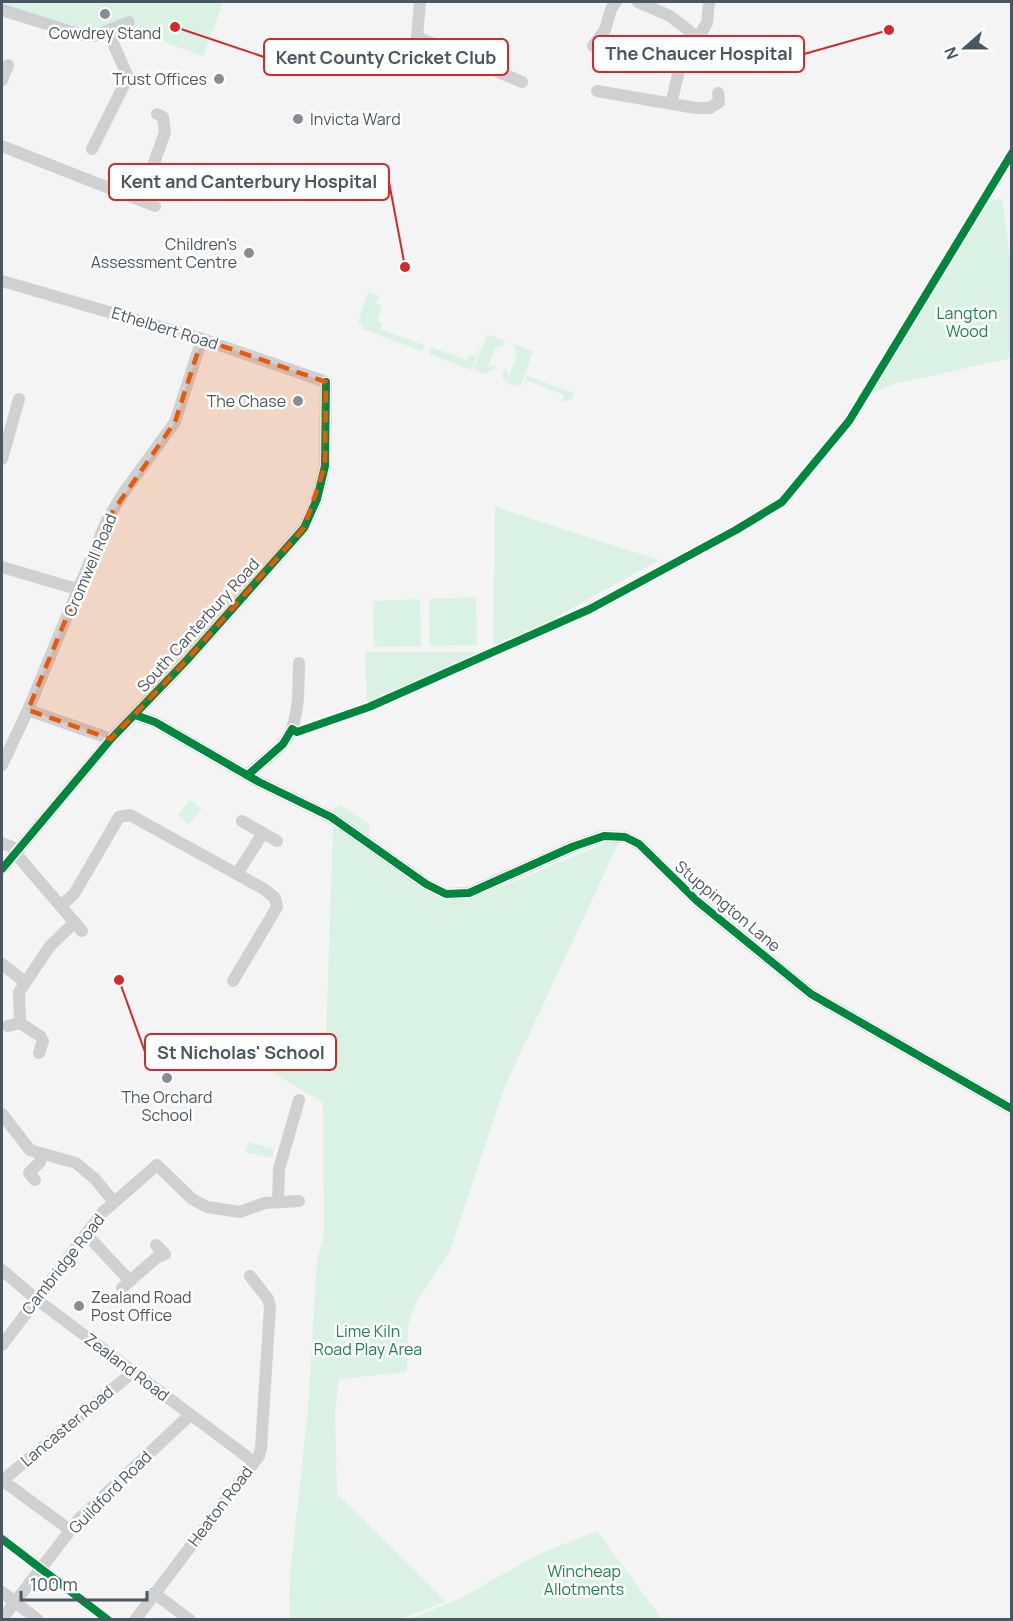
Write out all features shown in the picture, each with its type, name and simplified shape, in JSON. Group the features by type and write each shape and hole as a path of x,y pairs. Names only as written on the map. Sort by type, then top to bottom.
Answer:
{"street":[{"path":"420,2 417,37 522,82"},
{"path":"593,46 605,30 611,9 616,2"},
{"path":"638,2 670,16 698,37"},
{"path":"671,104 680,66 707,23 709,2"},
{"path":"2,10 82,35 94,36 129,22"},
{"path":"92,141 128,77 108,32"},
{"path":"2,80 8,65"},
{"path":"597,91 671,104 710,108 719,102 718,93"},
{"path":"141,200 165,132 163,117 157,114"},
{"path":"2,146 155,206"},
{"name":"Ethelbert Road","path":"2,281 202,339 326,382"},
{"name":"Cromwell Road","path":"2,765 80,591 107,520 122,495 176,422 202,339"},
{"name":"South Canterbury Road","path":"2,869 111,739 304,528 317,499 325,466 326,382"},
{"path":"2,459 21,408"},
{"path":"2,567 80,591"},
{"path":"249,774 283,744 289,735 296,716 301,670"},
{"path":"28,710 111,739"},
{"name":"Stuppington Lane","path":"135,715 154,722 336,821 432,888 447,894 470,893 572,847 604,836 625,837 639,844 697,901 811,994 1011,1109"},
{"path":"61,906 74,894 116,822 124,815 130,815 271,894 277,902 277,907 233,981"},
{"path":"242,821 277,841"},
{"path":"237,874 263,833"},
{"path":"2,843 17,852 79,927 50,946 19,992 14,1024 40,1036 43,1041 39,1053"},
{"path":"2,964 26,982"},
{"path":"298,1201 278,1201 279,1169 285,1125 299,1100"},
{"path":"2,1114 30,1150 75,1163 87,1172 114,1202"},
{"path":"35,1180 29,1173 40,1162 41,1155"},
{"name":"Cambridge Road","path":"2,1345 86,1234 114,1202 158,1165 201,1205 240,1212 278,1201"},
{"path":"86,1234 126,1285 156,1258 165,1254 156,1245"},
{"name":"Zealand Road","path":"2,1270 36,1299 254,1462"},
{"name":"Heaton Road","path":"135,1620 254,1462 261,1448 270,1307 268,1299 250,1276"},
{"name":"Lancaster Road","path":"2,1480 133,1372"},
{"name":"Guildford Road","path":"2,1619 70,1530 190,1414"},
{"path":"2,1480 70,1530"},
{"path":"2,1592 38,1620"},
{"path":"154,1593 190,1620"}],"highlighted area":[{"path":"202,339 326,382 325,466 304,528 186,661 111,739 28,710 107,520 175,422"}],"green space":[{"path":"2,2 223,2 203,56 150,37 150,31 117,21 91,31 67,24 26,18 2,8"},
{"name":"Langton Wood","path":"1002,199 1012,270 1011,358 894,384 870,394 989,201"},
{"path":"368,292 379,296 376,303 382,306 377,321 382,323 380,329 424,345 422,351 362,329 363,325 358,323"},
{"path":"484,333 472,370 429,354 431,347 467,360 469,355 475,357"},
{"path":"487,334 505,341 504,345 495,349 488,367 496,365 494,370 482,374 473,370"},
{"path":"514,344 533,351 520,387 509,384 502,377 505,368 509,376 517,356"},
{"path":"527,376 574,393 572,399 562,402 564,395 525,380"},
{"path":"495,507 659,560 493,652"},
{"path":"476,597 477,645 430,646 429,599"},
{"path":"420,599 421,646 374,647 373,601"},
{"path":"365,652 493,652 367,706"},
{"path":"190,800 202,809 189,825 178,815"},
{"path":"339,805 369,824 370,837 333,815 333,809"},
{"name":"Lime Kiln Road Play Area","path":"333,826 444,901 472,899 608,842 619,842 505,1086 450,1251 415,1304 408,1326 407,1372 339,1379 335,1412 337,1494 446,1601 400,1619 289,1619 290,1575 308,1409 317,1261 324,1233 323,1103 265,1068 274,1052 326,1041"},
{"path":"248,1142 274,1149 272,1158 245,1152"},
{"name":"Wincheap Allotments","path":"597,1531 662,1619 410,1619 457,1600 541,1553"}],"cycle path":[{"path":"249,774 283,744 292,729 297,732 369,707 590,609 736,530 782,502 849,421 1012,153"},
{"path":"2,869 111,739 186,661 304,528 317,499 325,466 326,382"},
{"path":"135,715 155,722 259,782 331,817 426,884 446,894 469,893 572,847 604,836 625,837 639,844 697,901 811,994 1012,1109"},
{"path":"2,1539 108,1620"}],"place":[{"name":"Cowdrey Stand","path":"105,14"},
{"name":"Kent County Cricket Club","path":"175,27"},
{"name":"The Chaucer Hospital","path":"889,30"},
{"name":"Trust Offices","path":"219,79"},
{"name":"Invicta Ward","path":"298,119"},
{"name":"Children's Assessment Centre","path":"249,253"},
{"name":"Kent and Canterbury Hospital","path":"405,267"},
{"name":"The Chase","path":"298,401"},
{"name":"St Nicholas' School","path":"119,980"},
{"name":"The Orchard School","path":"167,1078"},
{"name":"Zealand Road Post Office","path":"79,1306"}]}
